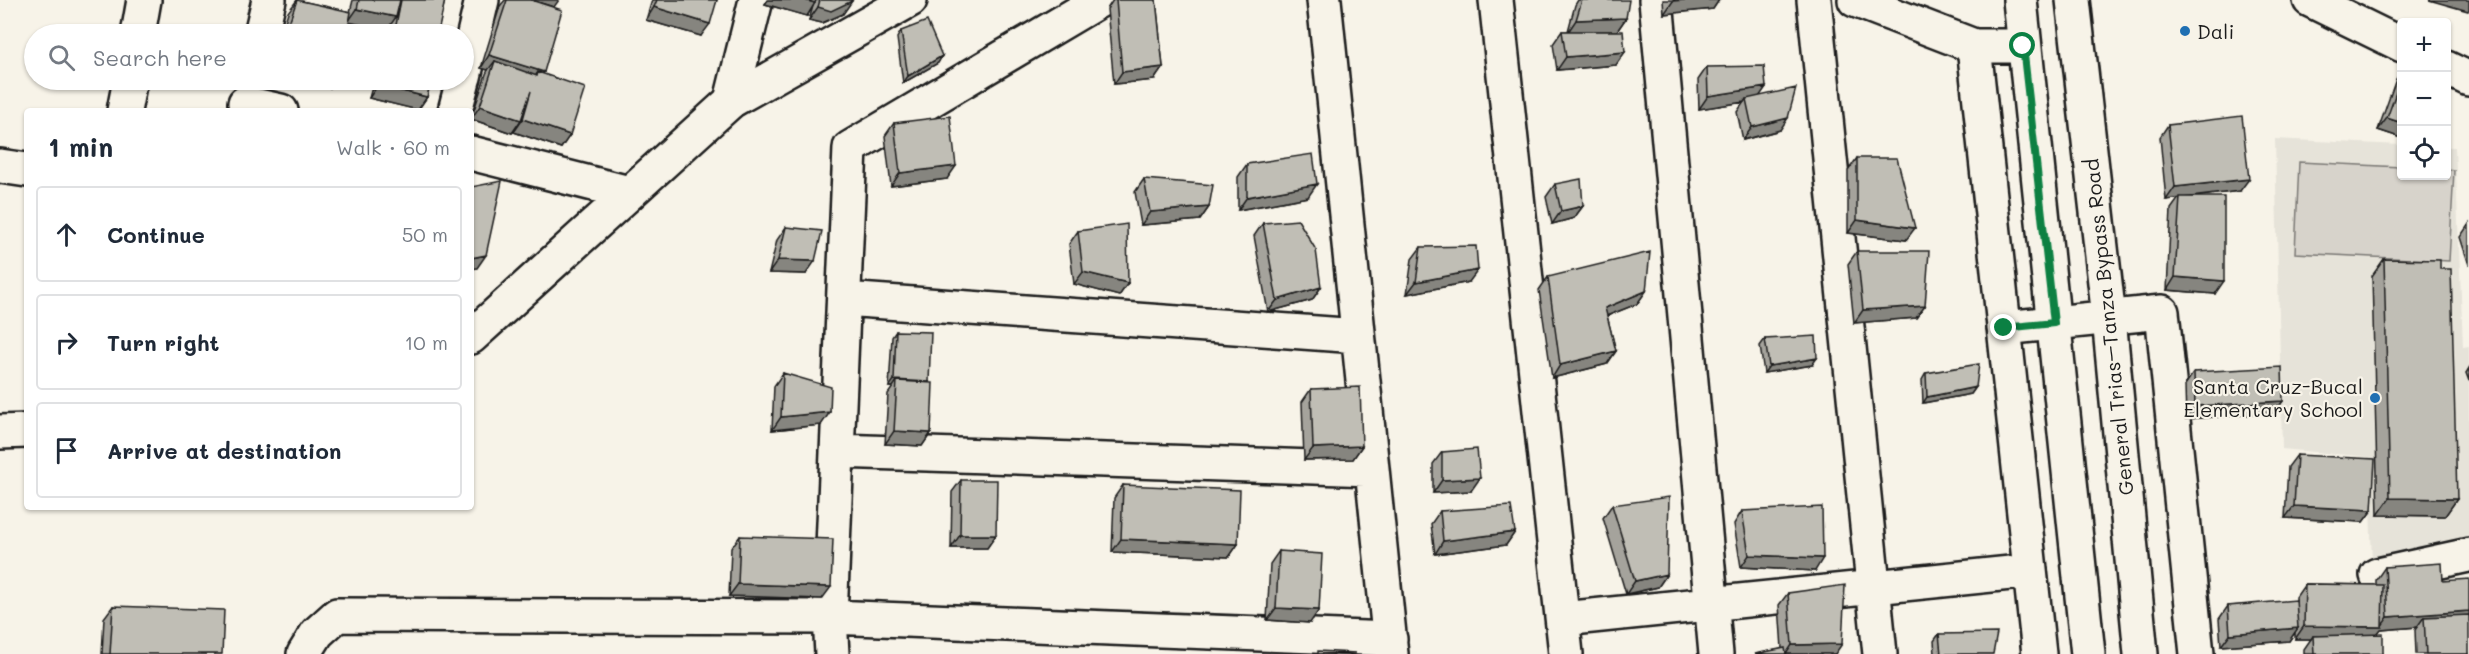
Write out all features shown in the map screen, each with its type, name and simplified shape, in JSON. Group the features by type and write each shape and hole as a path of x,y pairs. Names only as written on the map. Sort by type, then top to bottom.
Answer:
{"street":[{"path":"140,24 144,0"},
{"path":"263,24 269,0"},
{"path":"474,33 482,0"},
{"path":"731,101 756,0"},
{"path":"474,335 731,101 910,0"},
{"path":"832,654 830,617 850,148 1100,0"},
{"path":"304,654 317,633 337,615 830,617 1391,646 1324,0"},
{"path":"1496,0 1566,654"},
{"path":"1656,0 1716,654"},
{"path":"1814,0 1880,654"},
{"path":"1855,0 1974,46 2023,46"},
{"path":"2020,0 2088,654"},
{"name":"General Trias–Tanza Bypass Road","path":"2073,0 2109,318 2141,654"},
{"path":"2310,0 2397,43"},
{"path":"1974,46 2039,654"},
{"path":"2451,70 2469,79"},
{"path":"125,108 128,90"},
{"path":"456,108 460,90"},
{"path":"246,98 273,108"},
{"path":"474,154 629,193"},
{"path":"0,166 24,170"},
{"path":"844,299 1358,336"},
{"path":"2004,328 2162,312 2197,654"},
{"path":"0,432 24,431"},
{"path":"837,451 1372,469"},
{"path":"2377,575 2469,555"},
{"path":"1563,619 2030,572"}],"shaded area":[{"name":"Santa Cruz-Bucal Elementary School","path":"2275,139 2397,145 2397,180 2451,180 2451,147 2455,147 2463,347 2469,346 2469,545 2372,561 2368,457 2282,449"},
{"path":"2299,162 2397,167 2397,180 2451,180 2451,170 2454,170 2449,261 2295,253"}],"building":[{"path":"297,0 351,12 349,24 289,24"},
{"path":"359,0 400,0 396,17 357,9"},
{"path":"401,0 445,0 440,24 396,24"},
{"path":"507,0 531,0 562,10 544,72 489,55"},
{"path":"657,0 717,0 710,24 654,7"},
{"path":"820,0 852,1 831,11 818,7"},
{"path":"1116,0 1156,0 1163,67 1122,72"},
{"path":"1582,0 1629,0 1626,18 1576,20"},
{"path":"927,21 942,56 908,76 901,31"},
{"path":"1562,31 1623,31 1625,52 1566,57"},
{"path":"495,61 537,76 538,72 585,88 570,135 523,119 531,91 521,120 480,106"},
{"path":"1764,66 1766,87 1708,96 1707,67"},
{"path":"1796,88 1788,118 1752,127 1746,99"},
{"path":"398,90 429,90 427,97"},
{"path":"2397,90 2397,121 2387,118"},
{"path":"950,116 956,166 900,173 894,123"},
{"path":"2242,116 2249,179 2175,187 2168,125"},
{"path":"1313,154 1317,184 1247,197 1247,164"},
{"path":"1857,158 1897,158 1915,228 1857,220"},
{"path":"1144,179 1213,185 1209,207 1150,212"},
{"path":"1581,179 1583,206 1561,211 1555,184"},
{"path":"502,181 486,255 474,257 474,186"},
{"path":"2180,197 2224,197 2224,281 2175,277"},
{"path":"1298,220 1316,250 1321,287 1277,300 1263,223"},
{"path":"1127,224 1128,283 1083,272 1078,231"},
{"path":"786,227 822,231 815,261 778,260"},
{"path":"1476,246 1478,270 1416,282 1421,247"},
{"path":"1857,251 1929,251 1925,306 1863,310"},
{"path":"1650,252 1646,291 1605,308 1616,351 1560,365 1548,277"},
{"path":"2384,259 2440,260 2440,269 2451,269 2457,499 2390,498"},
{"path":"896,331 931,332 929,382 894,380"},
{"path":"1816,336 1817,358 1769,366 1765,339"},
{"path":"1979,364 1976,387 1927,397 1926,373"},
{"path":"2282,367 2283,401 2195,406 2194,372"},
{"path":"783,373 831,387 830,412 781,417"},
{"path":"897,381 933,383 931,433 894,431"},
{"path":"1360,387 1362,446 1313,448 1311,389"},
{"path":"1477,449 1480,478 1442,480 1442,452"},
{"path":"2297,455 2375,459 2372,510 2294,506"},
{"path":"961,480 997,480 996,535 960,535"},
{"path":"1123,485 1240,490 1238,544 1121,539"},
{"path":"1669,497 1667,574 1635,581 1612,505"},
{"path":"1511,506 1515,532 1443,541 1440,511"},
{"path":"1822,507 1823,558 1749,555 1742,511"},
{"path":"740,536 833,539 831,587 738,584"},
{"path":"1279,551 1322,554 1319,610 1276,608"},
{"path":"2442,563 2443,581 2469,579 2469,611 2388,617 2385,567"},
{"path":"2305,584 2383,585 2382,627 2304,626"},
{"path":"1845,585 1842,644 1792,645 1788,593"},
{"path":"2296,600 2298,628 2230,634 2228,606"},
{"path":"113,606 224,610 222,654 110,654"},
{"path":"2469,615 2469,654 2426,654 2424,617"},
{"path":"1997,633 1993,654 1941,654 1939,634"},
{"path":"2383,634 2383,654 2314,654 2313,636"},
{"path":"1785,648 1786,654 1755,654"},
{"path":"1318,651 1356,653 1318,654"}],"place":[{"name":"Dali","path":"2185,31"},
{"name":"Santa Cruz-Bucal Elementary School","path":"2375,398"}],"route":[{"path":"2004,328 2054,323 2023,46"}]}
